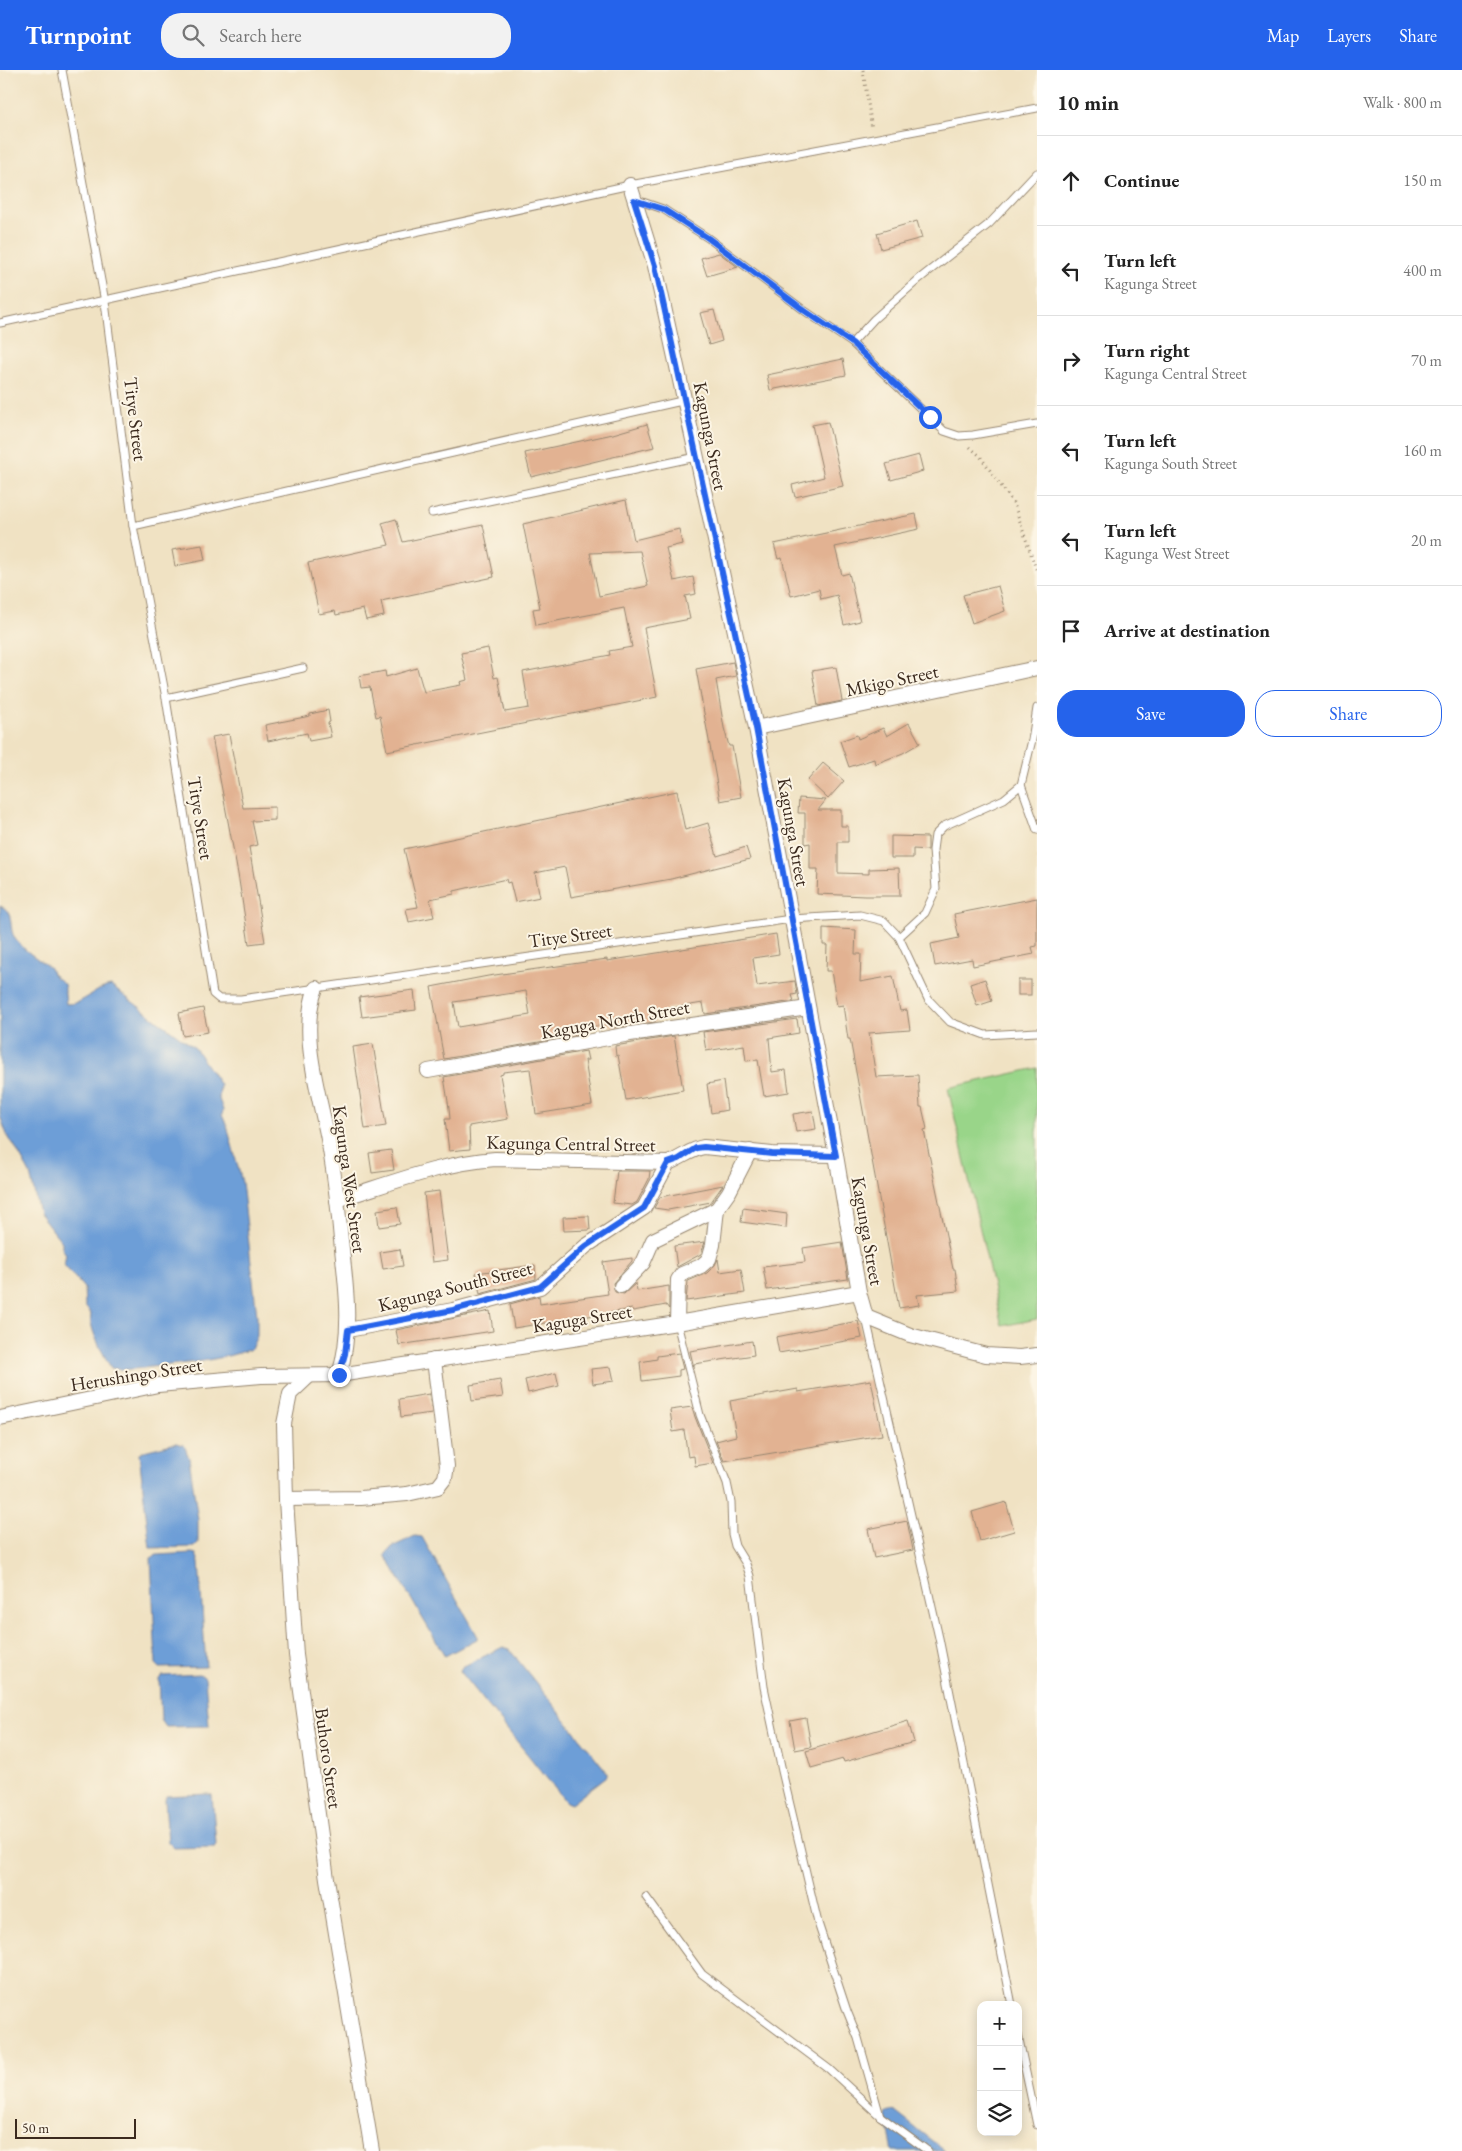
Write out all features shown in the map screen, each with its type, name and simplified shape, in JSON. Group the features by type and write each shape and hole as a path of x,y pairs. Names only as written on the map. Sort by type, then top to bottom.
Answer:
{"street":[{"name":"Kagunga Street","path":"630,185 655,266 686,400 696,458 756,728 836,1156 859,1292 866,1317"},
{"name":"Mkigo Street","path":"756,728 1037,668"},
{"name":"Kagunga West Street","path":"316,988 311,1002 309,1032 337,1200 348,1330 345,1354 339,1375"},
{"name":"Kaguga North Street","path":"428,1071 630,1034 808,1008"},
{"name":"Kagunga Central Street","path":"337,1200 469,1161 495,1159 668,1163 679,1159 696,1148 704,1147 836,1156"},
{"path":"621,1286 643,1263 653,1240 717,1208 729,1192 750,1151"},
{"name":"Kagunga South Street","path":"348,1330 453,1310 540,1287 586,1246 644,1208 668,1163"},
{"path":"677,1323 678,1280 682,1274 700,1266 709,1259 713,1245 717,1208"},
{"name":"Kaguga Street","path":"309,1376 339,1375 677,1323 859,1292"},
{"path":"866,1317 910,1335 986,1355 1020,1358 1037,1355"},
{"path":"286,1499 407,1494 438,1486 445,1478 447,1466 434,1360"},
{"name":"Herushingo Street","path":"0,1418 158,1386 262,1376 309,1376"},
{"name":"Buhoro Street","path":"309,1376 290,1394 284,1424 286,1499 296,1655 327,1879 372,2151"}],"lane":[{"name":"Titye Street","path":"62,70 105,302 133,526 166,698 213,994 220,1000 231,1000 791,919 860,915 884,921 899,937"},
{"path":"0,323 105,302 630,185 1037,108"},
{"path":"852,343 874,318 919,279 989,224 1037,173"},
{"path":"634,200 663,209 708,238 805,311 852,343 944,430 958,436 1037,424"},
{"path":"133,526 686,400"},
{"path":"432,513 696,458"},
{"path":"166,698 303,668"},
{"path":"1037,708 1032,740 1021,785 1037,830"},
{"path":"1021,785 1004,799 944,826 935,835 933,850 936,889 925,913 899,937 928,999 950,1022 984,1035 1037,1032"},
{"path":"866,1317 939,1638 1011,2001"},
{"path":"677,1323 700,1415 729,1493 735,1546 746,1564 750,1576 764,1687 818,1923 847,2011 858,2038 880,2116"},
{"path":"646,1897 702,1974 829,2069 880,2116 928,2151"},
{"path":"1020,2046 1037,2125"}],"path":[{"path":"863,70 873,140"},
{"path":"958,436 980,456 1014,504 1037,572"}],"green space":[{"path":"1037,1068 1037,1319 1002,1326 948,1088"}],"water":[{"path":"0,906 10,916 13,935 19,944 50,968 52,974 64,984 66,1004 78,1002 105,987 111,986 195,1048 220,1085 219,1099 223,1110 222,1115 227,1126 242,1182 257,1316 257,1336 251,1349 228,1356 194,1362 134,1369 111,1368 94,1334 91,1314 85,1306 84,1288 64,1265 66,1254 62,1248 62,1242 39,1213 30,1174 13,1143 9,1140 0,1116"},
{"path":"176,1443 184,1445 189,1458 198,1520 198,1543 194,1547 150,1548 139,1454"},
{"path":"415,1536 422,1537 477,1635 477,1639 445,1656 385,1555 392,1547"},
{"path":"196,1554 199,1562 206,1667 160,1668 156,1664 151,1558 157,1555"},
{"path":"503,1647 509,1649 607,1772 607,1776 571,1804 566,1802 460,1671 462,1667"},
{"path":"200,1674 205,1678 209,1726 166,1727 161,1720 159,1679 162,1676"},
{"path":"212,1795 215,1847 174,1848 168,1842 166,1796"},
{"path":"894,2111 945,2151 893,2151 886,2117 887,2113"}],"building":[{"path":"917,221 922,238 881,249 877,233"},
{"path":"719,253 738,267 707,276 701,258"},
{"path":"714,310 722,341 709,345 700,313"},
{"path":"843,359 846,375 770,390 767,375"},
{"path":"828,422 843,486 795,497 792,485 824,477 812,425"},
{"path":"647,424 654,447 531,477 525,453 613,434"},
{"path":"919,455 923,471 891,480 886,464"},
{"path":"626,500 634,540 679,529 682,544 666,548 674,581 693,577 696,594 685,596 690,619 644,628 657,697 387,751 380,716 376,717 370,687 361,688 359,676 385,671 386,677 417,668 424,692 461,685 460,682 467,680 461,653 488,648 494,678 498,677 505,712 529,708 523,672 610,655 609,651 632,647 624,608 536,625 533,609 540,608 523,524","holes":["640,551 648,586 599,596 590,553"]},
{"path":"916,514 919,529 835,547 842,575 849,573 860,621 844,625 837,595 821,599 819,589 791,596 782,558 778,559 774,544"},
{"path":"396,519 403,542 483,525 494,577 381,601 384,616 366,620 363,609 336,615 335,611 319,614 308,563 389,545 382,523"},
{"path":"202,545 205,560 175,566 172,550"},
{"path":"998,586 1005,611 972,623 963,595"},
{"path":"733,662 736,676 716,680 724,728 729,746 732,746 741,797 720,801 696,669"},
{"path":"836,667 842,701 818,706 812,671"},
{"path":"328,710 331,737 309,741 307,733 268,741 265,725 310,716 310,714"},
{"path":"909,723 920,743 903,753 875,764 874,759 849,767 840,741 857,735 858,739 883,728 887,736"},
{"path":"229,734 243,808 275,807 275,820 252,821 257,845 249,847 265,942 249,944 212,737"},
{"path":"823,763 844,781 828,799 808,780"},
{"path":"677,791 685,830 708,823 717,856 746,847 750,859 671,879 571,897 565,867 535,873 540,897 515,902 510,882 507,883 506,879 454,891 454,894 430,899 434,917 409,922 406,909 418,907 404,849"},
{"path":"799,798 826,800 818,810 841,810 841,826 848,826 848,842 838,842 838,873 869,874 869,869 899,868 900,896 817,894 818,869 810,869 810,843 805,844 805,813 798,813"},
{"path":"891,836 928,837 928,850 913,849 913,858 891,858"},
{"path":"1037,898 1037,946 1032,947 1034,954 973,966 972,959 935,966 931,944 959,938 954,914"},
{"path":"823,928 856,930 855,954 861,954 860,982 893,976 900,1011 907,1010 910,1030 869,1033 876,1077 918,1075 920,1107 922,1107 927,1129 924,1130 953,1269 955,1269 958,1291 917,1295 919,1305 899,1308 843,1005 837,1006 831,971 826,971 827,945 823,945"},
{"path":"776,934 779,954 753,958 757,986 795,981 797,994 792,995 794,1001 705,1014 703,1003 666,1009 666,1012 653,1014 655,1022 612,1028 611,1024 583,1028 584,1034 444,1059 431,987 488,976 607,959 607,961","holes":["526,991 530,1015 458,1027 454,1002"]},
{"path":"985,979 992,1001 977,1006 970,984"},
{"path":"1018,980 1031,980 1031,995 1018,995"},
{"path":"414,990 416,1010 362,1017 359,997"},
{"path":"203,1008 208,1032 183,1036 179,1013"},
{"path":"797,1019 799,1033 769,1038 772,1072 786,1070 789,1092 764,1096 758,1060 746,1061 744,1045 706,1051 703,1032"},
{"path":"674,1036 683,1090 626,1100 615,1046"},
{"path":"373,1044 386,1126 365,1129 353,1047"},
{"path":"586,1051 588,1060 585,1060 592,1105 536,1114 530,1069 503,1072 500,1075 508,1119 469,1126 470,1149 449,1151 445,1119 450,1119 444,1077"},
{"path":"723,1081 727,1110 711,1113 707,1084"},
{"path":"813,1111 816,1129 796,1132 793,1114"},
{"path":"391,1150 394,1170 372,1173 369,1153"},
{"path":"617,1171 650,1171 649,1179 637,1202 632,1205 613,1203"},
{"path":"723,1185 711,1202 668,1210 654,1208 660,1197"},
{"path":"439,1191 448,1260 432,1262 424,1193"},
{"path":"397,1207 400,1224 379,1227 377,1210"},
{"path":"743,1208 787,1214 786,1228 741,1222"},
{"path":"589,1216 590,1230 564,1231 563,1217"},
{"path":"705,1242 701,1254 677,1267 674,1246"},
{"path":"842,1242 848,1279 767,1290 763,1267 805,1262 803,1248"},
{"path":"400,1249 403,1266 383,1269 380,1252"},
{"path":"632,1258 632,1261 613,1283 615,1292 624,1294 636,1283 637,1291 669,1286 669,1309 666,1305 633,1311 632,1309 514,1328 510,1304 539,1296 540,1304 608,1294 603,1262"},
{"path":"718,1259 720,1272 741,1269 745,1293 686,1301 688,1281 707,1273"},
{"path":"535,1265 536,1279 480,1294 476,1273"},
{"path":"490,1311 493,1331 399,1345 396,1330"},
{"path":"858,1321 862,1338 779,1353 776,1337"},
{"path":"752,1341 754,1355 694,1364 694,1368 690,1351"},
{"path":"679,1353 683,1369 679,1370 679,1376 642,1381 640,1362 657,1359 657,1356"},
{"path":"611,1367 614,1381 593,1384 591,1369"},
{"path":"556,1373 559,1386 528,1393 525,1380"},
{"path":"500,1380 503,1397 472,1401 470,1385"},
{"path":"871,1380 882,1435 724,1461 716,1441 736,1436 730,1401 798,1389 798,1392"},
{"path":"429,1394 432,1413 401,1417 399,1399"},
{"path":"692,1407 713,1463 695,1466 694,1456 688,1457 684,1430 673,1432 670,1410"},
{"path":"1006,1502 1014,1531 980,1541 972,1512"},
{"path":"907,1521 913,1550 874,1558 868,1529"},
{"path":"806,1718 811,1747 795,1750 790,1721"},
{"path":"908,1721 914,1742 844,1762 843,1759 811,1768 806,1751"}],"route":[{"path":"339,1375 345,1354 348,1330 453,1310 540,1287 586,1246 644,1208 668,1163 679,1159 696,1148 715,1147 772,1154 836,1156 756,728 712,534 686,400 655,266 634,200 663,209 708,238 805,311 852,343 930,417"}]}
